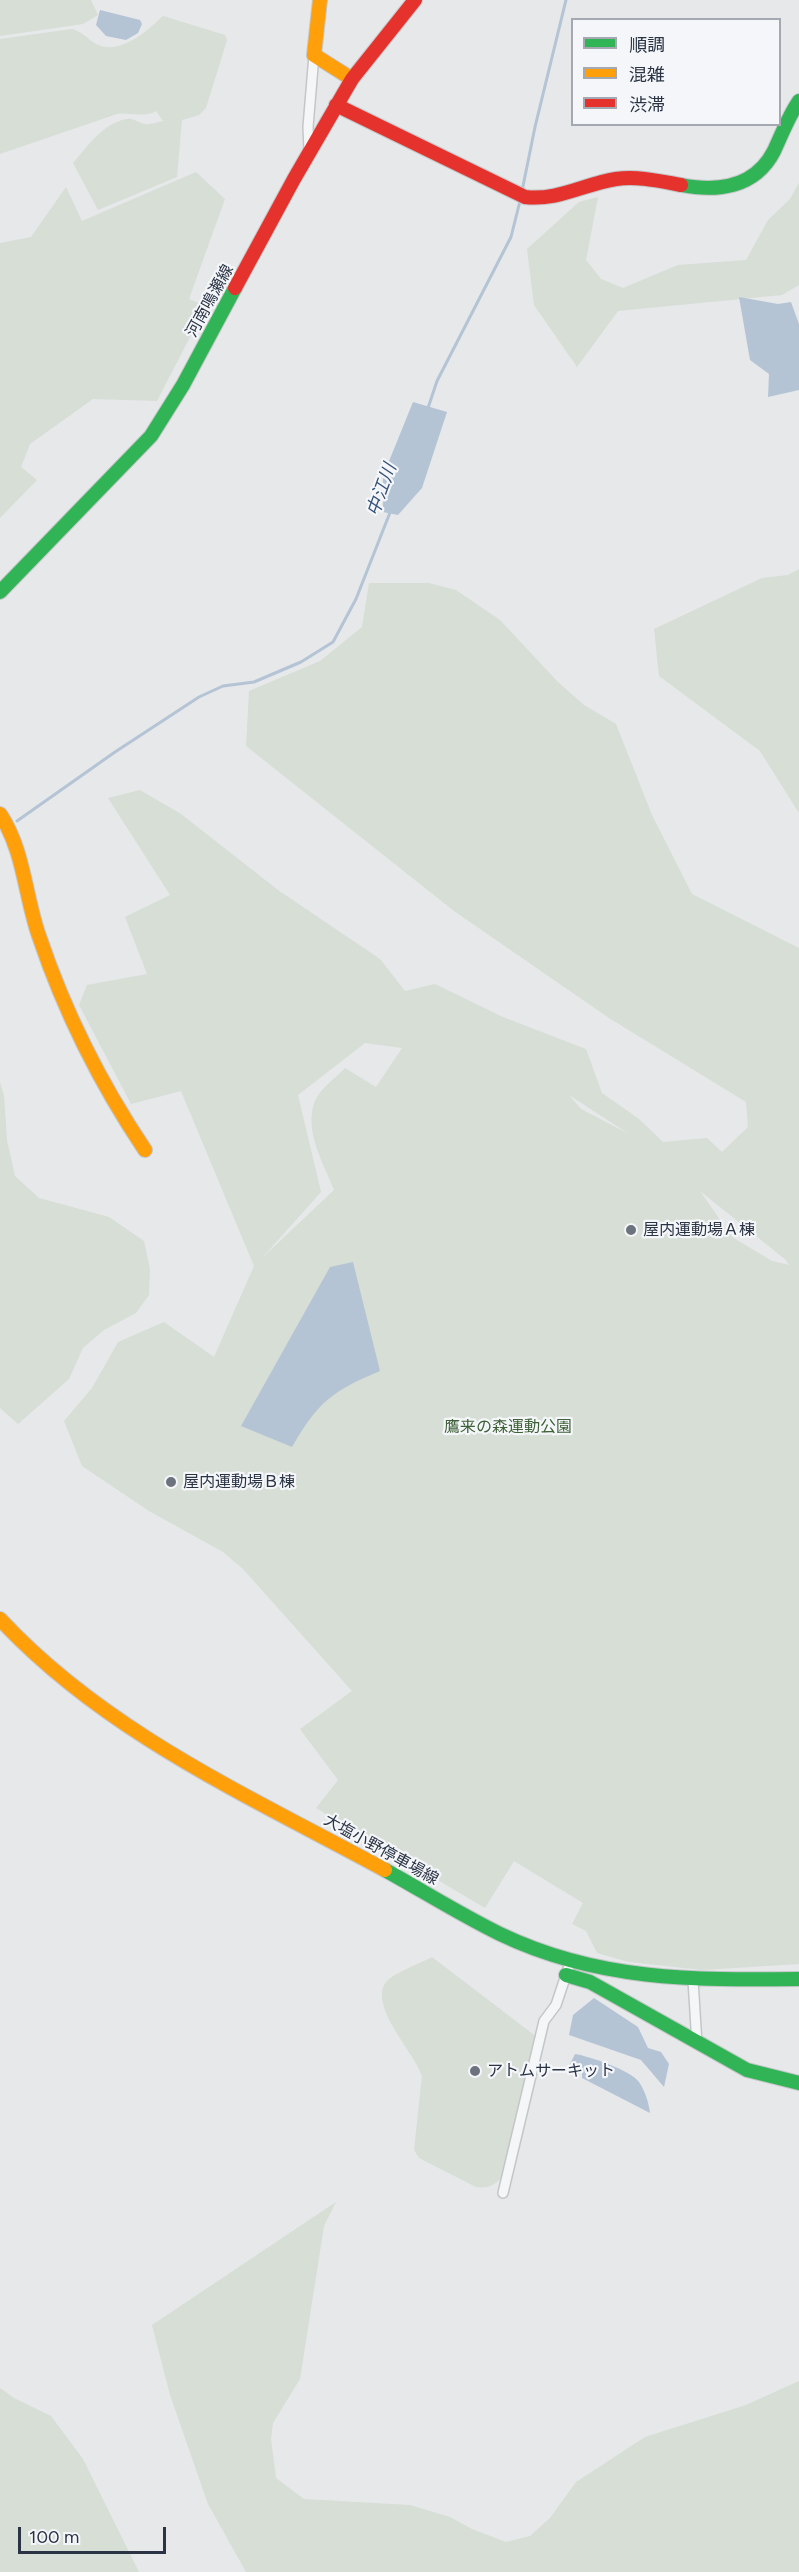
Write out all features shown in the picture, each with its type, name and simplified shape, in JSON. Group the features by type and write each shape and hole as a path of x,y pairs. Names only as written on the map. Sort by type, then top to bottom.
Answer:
{"main road":[{"path":"320,0 314,55 352,79"},
{"name":"河南鳴瀬線","path":"0,592 151,436 183,385 336,105 352,79 415,0"},
{"path":"336,105 522,195 557,196 626,177 647,178 686,188 704,189 739,183 753,176 765,164 775,149 793,108 799,101"},
{"path":"0,814 18,846 24,885 65,1007 111,1101 145,1150"},
{"name":"大塩小野停車場線","path":"0,1618 28,1648 69,1685 112,1717 158,1746 501,1934 571,1960 647,1976 693,1980 799,1979"},
{"path":"566,1975 590,1982 747,2070 799,2083"}],"street":[{"path":"309,152 308,127 314,55"},
{"path":"503,2193 544,2021 555,2005 571,1960"},
{"path":"693,1980 697,2044"}],"green space":[{"path":"0,0 91,0 98,15 83,24 0,36"},
{"path":"163,16 225,35 227,40 206,108 199,115 182,120 177,177 98,210 73,163 103,130 119,121 129,119 152,124 163,121 156,111 147,114 117,114 0,154 0,39 72,29 96,44 114,47 132,40"},
{"path":"196,172 225,199 189,299 206,306 157,401 93,399 30,444 21,467 37,480 0,518 0,243 31,237 66,187 82,221"},
{"path":"799,183 799,285 782,295 618,311 577,367 534,305 527,249 579,202 598,197 586,260 601,279 623,288 678,265 746,260 768,220 790,199"},
{"path":"799,569 799,813 760,751 659,676 654,629 762,578 788,575"},
{"name":"鷹来の森運動公園","path":"369,583 429,583 456,590 500,620 558,682 584,705 616,724 652,815 692,894 799,948 799,1964 702,1970 629,1962 597,1953 586,1931 572,1924 583,1903 514,1861 485,1908 316,1808 338,1780 300,1729 352,1691 243,1569 223,1552 149,1511 82,1466 64,1421 92,1388 118,1342 164,1322 214,1357 254,1266 181,1091 131,1104 79,1005 87,985 147,974 125,917 170,895 108,798 140,790 181,814 278,890 380,959 405,991 435,984 503,1017 586,1049 602,1093 639,1119 663,1142 707,1138 722,1152 748,1127 746,1102 609,1018 454,911 246,746 249,691 320,661 362,627","holes":["365,1043 402,1048 376,1087 345,1068 318,1095 312,1110 313,1134 334,1190 262,1258 321,1192 298,1095","569,1095 629,1134 581,1109","700,1191 786,1260 789,1265 772,1261 732,1237"]},
{"path":"0,1082 4,1096 7,1140 15,1176 39,1198 109,1217 144,1241 150,1269 149,1295 136,1313 104,1330 83,1348 69,1379 18,1424 0,1408"},
{"name":"アトムサーキット","path":"432,1957 538,2038 504,2175 488,2187 476,2187 419,2158 414,2150 422,2076 388,2016 383,2004 382,1992 389,1979"},
{"path":"336,2202 324,2226 300,2379 273,2423 271,2439 276,2478 304,2499 410,2505 450,2517 472,2529 506,2542 530,2536 550,2518 576,2482 645,2437 746,2405 799,2381 799,2572 246,2572 208,2504 170,2395 152,2325"},
{"path":"0,2388 14,2398 51,2416 83,2459 139,2572 0,2572"}],"water":[{"path":"100,10 140,20 142,24 138,33 126,40 106,36 96,25"},
{"path":"739,297 778,304 791,302 799,324 799,390 768,397 769,374 750,360"},
{"path":"413,402 447,412 422,488 398,515 383,512 383,476"},
{"path":"353,1262 380,1371 350,1385 328,1400 310,1419 292,1447 241,1426 330,1267"},
{"path":"594,1998 638,2027 648,2048 661,2052 669,2064 664,2087 641,2060 569,2035 573,2015"},
{"path":"575,2054 610,2065 635,2078 645,2093 650,2113 582,2078 582,2069 570,2064"}],"waterway":[{"name":"中江川","path":"522,191 566,0"},
{"name":"中江川","path":"428,408 437,381 511,237 520,201"},
{"name":"中江川","path":"17,821 115,752 199,697 223,686 254,682 301,662 333,642 356,599 391,510"}],"traffic: fast":[{"path":"681,185 721,187 746,180 757,173 774,151 799,101"},
{"path":"0,592 151,436 183,385 235,288"},
{"path":"385,1870 500,1934 573,1961 610,1969 684,1978 799,1979"},
{"path":"566,1975 590,1982 747,2070 799,2083"}],"traffic: slow":[{"path":"320,0 314,55 352,79"},
{"path":"0,814 14,843 34,921 72,1020 113,1099 145,1150"},
{"path":"0,1619 41,1660 86,1696 133,1729 232,1789 385,1870"}],"traffic: jam":[{"path":"235,288 352,79 415,0"},
{"path":"336,105 525,197 549,197 604,181 624,178 648,179 681,185"}],"place":[{"name":"屋内運動場Ａ棟","path":"631,1230"},
{"name":"屋内運動場Ｂ棟","path":"171,1482"},
{"name":"アトムサーキット","path":"475,2071"}]}
